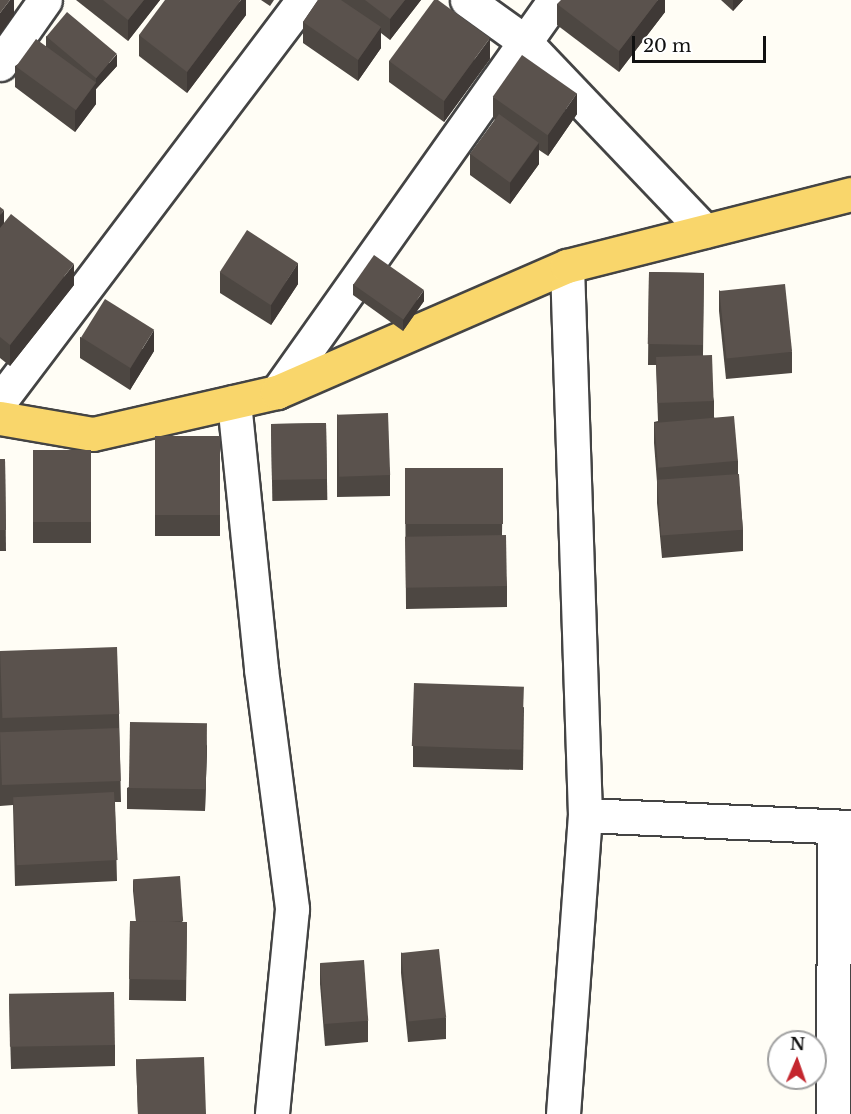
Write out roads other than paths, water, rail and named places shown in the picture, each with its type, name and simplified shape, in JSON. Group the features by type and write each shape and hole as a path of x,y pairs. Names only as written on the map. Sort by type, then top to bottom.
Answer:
{"main road":[{"path":"0,418 93,434 278,393 567,266 851,194"}],"street":[{"path":"0,64 45,0"},
{"path":"0,401 303,0"},
{"path":"467,0 524,41 705,231"},
{"path":"278,393 555,0"},
{"path":"563,1114 585,815 567,266"},
{"path":"234,402 261,669 292,909 272,1114"},
{"path":"585,815 842,827 833,1114"}]}
